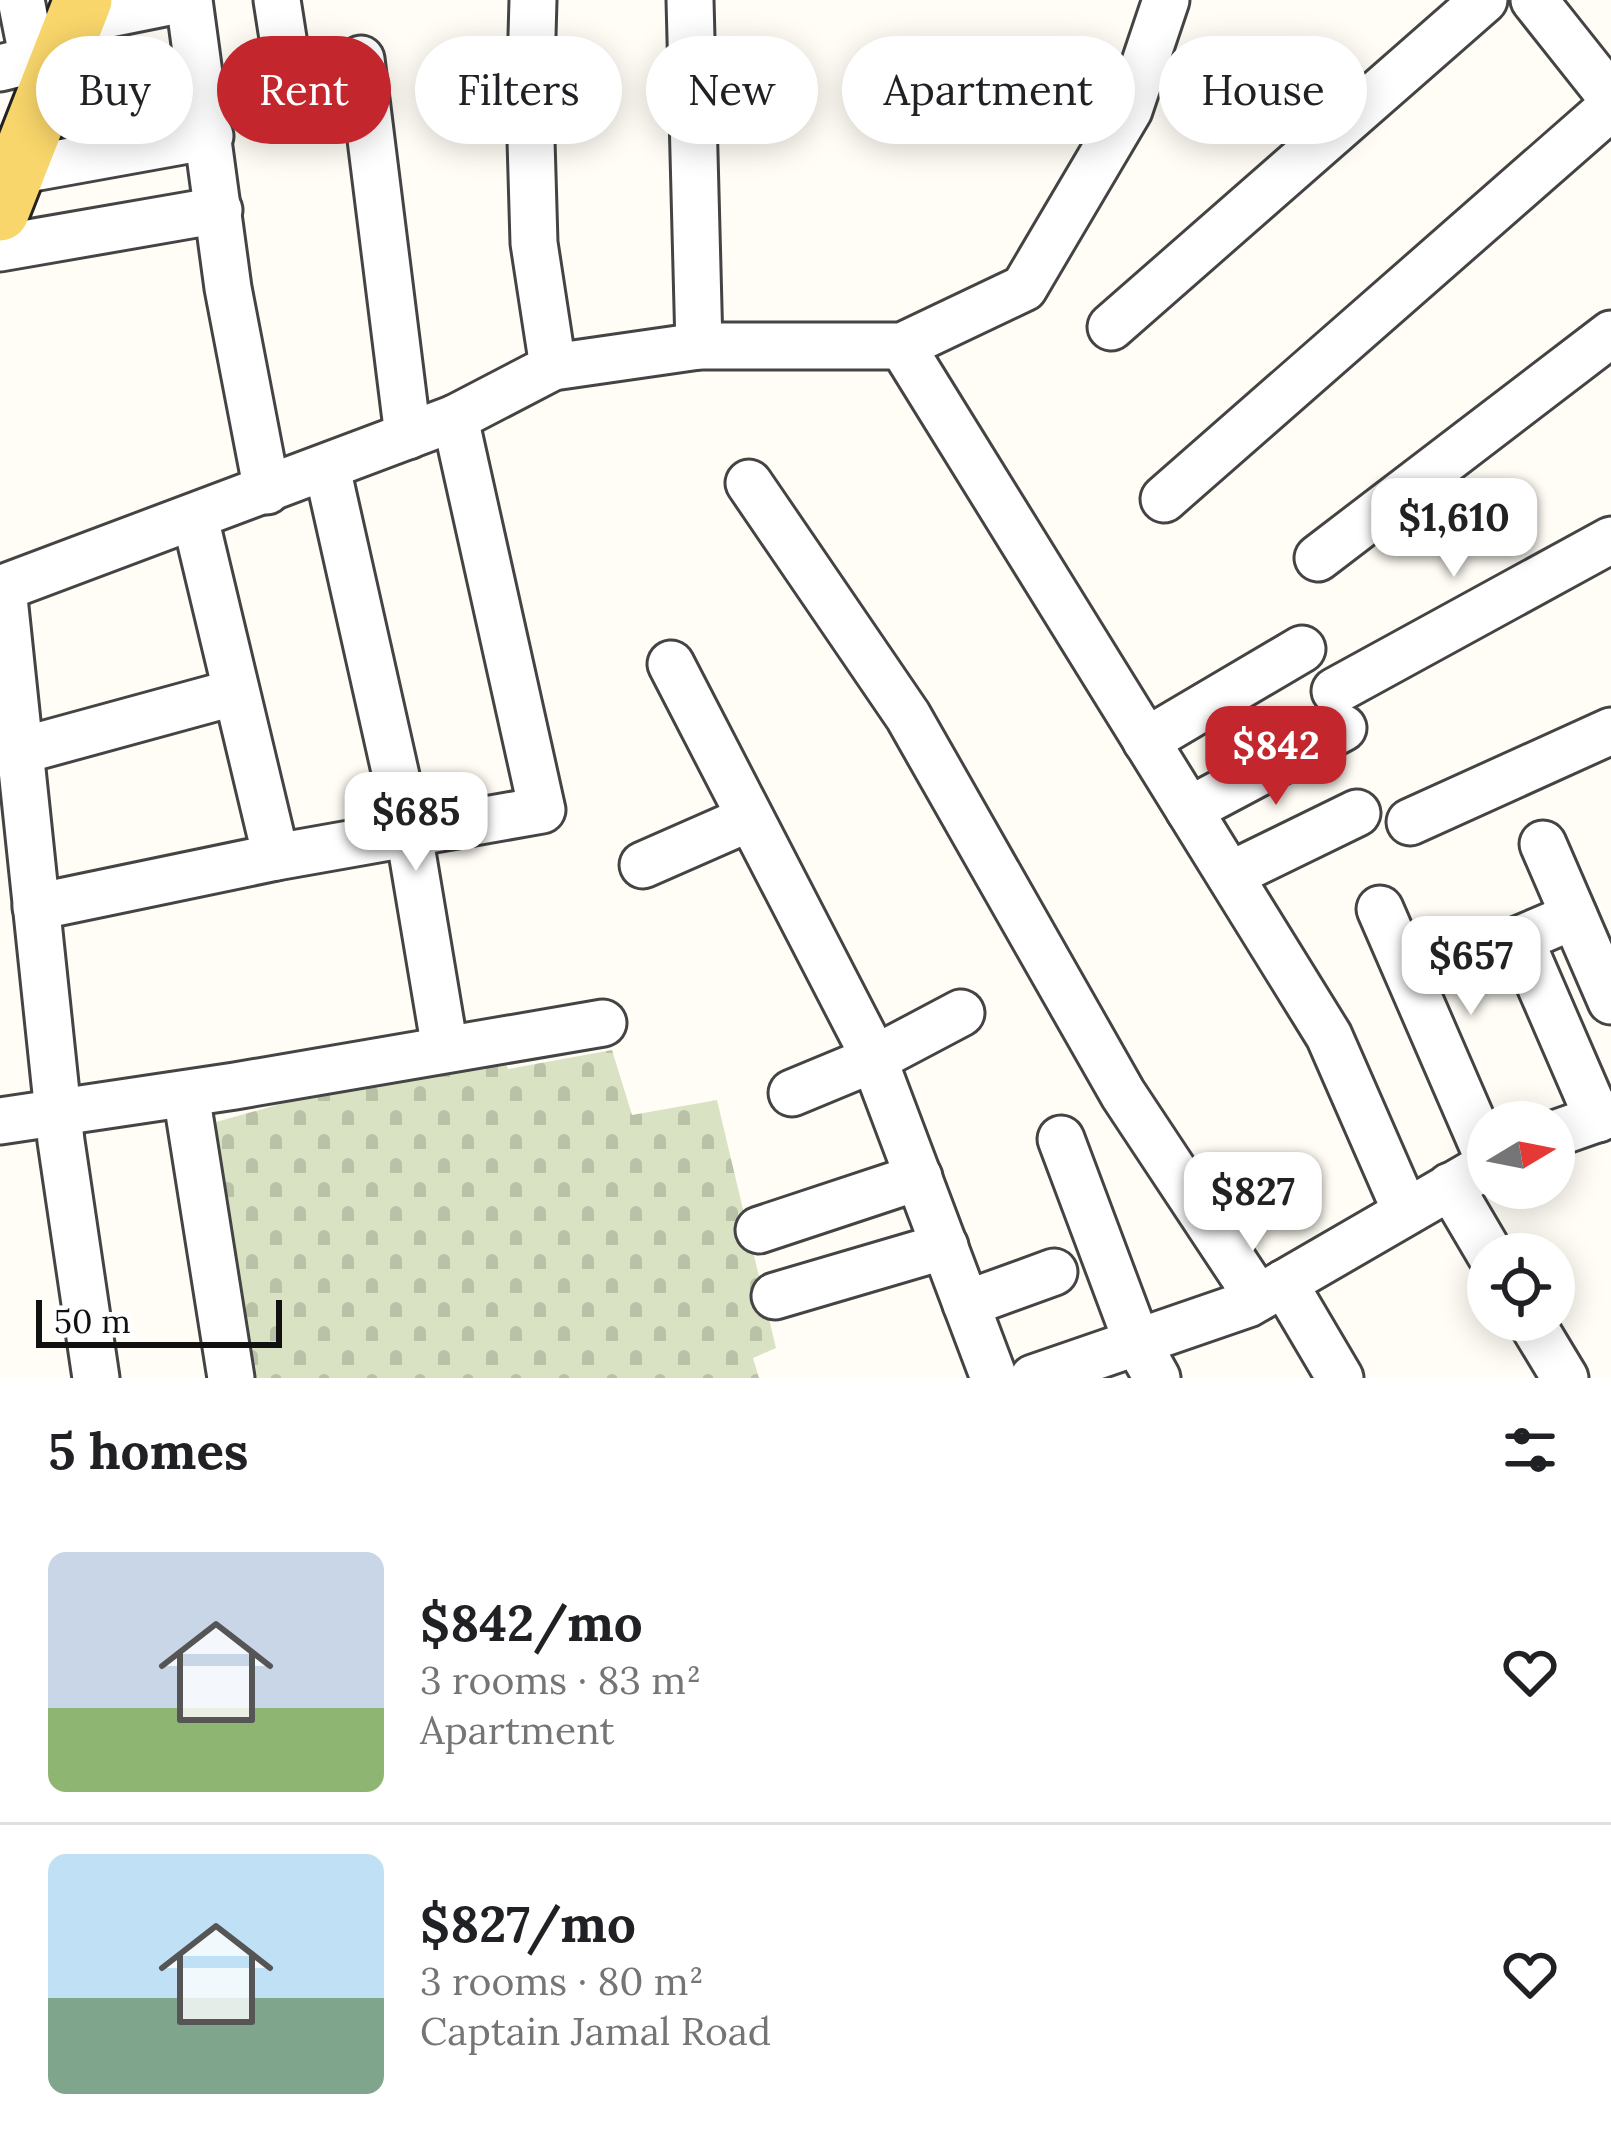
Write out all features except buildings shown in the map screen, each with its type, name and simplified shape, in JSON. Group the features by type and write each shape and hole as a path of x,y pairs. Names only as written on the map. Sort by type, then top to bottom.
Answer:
{"main road":[{"path":"8,191 36,90"}],"street":[{"path":"21,0 47,36"},
{"path":"63,36 179,0"},
{"path":"189,0 228,287 267,491"},
{"path":"277,0 283,36"},
{"path":"533,0 534,243 554,367"},
{"path":"690,0 699,346"},
{"path":"96,1378 57,1113 2,588 455,418 554,367 699,346 902,346 1024,288 1129,110 1166,0"},
{"path":"1111,327 1484,0"},
{"path":"1534,0 1611,97"},
{"path":"1164,499 1611,107"},
{"path":"8,191 210,136"},
{"path":"372,144 408,436"},
{"path":"0,248 219,210"},
{"path":"1318,558 1611,334"},
{"path":"902,346 1329,1036 1406,1212"},
{"path":"36,907 276,857 542,810 455,418"},
{"path":"327,468 410,834 445,1049"},
{"path":"749,483 908,716 1123,1094 1340,1378"},
{"path":"195,518 276,857"},
{"path":"1189,810 1339,709 1611,540"},
{"path":"1146,741 1302,649"},
{"path":"671,664 874,1059 994,1378"},
{"path":"20,751 236,692"},
{"path":"1410,822 1611,730"},
{"path":"1230,875 1357,813"},
{"path":"643,865 751,818"},
{"path":"1543,844 1611,1001"},
{"path":"1380,909 1467,1148"},
{"path":"1574,916 1520,939 1604,1116 1575,1126"},
{"path":"792,1093 874,1059 962,1013"},
{"path":"0,1120 187,1094 603,1023"},
{"path":"187,1094 231,1378"},
{"path":"1061,1139 1147,1360"},
{"path":"1033,1378 1147,1360 1467,1175"},
{"path":"759,1230 919,1177"},
{"path":"775,1297 945,1246"},
{"path":"966,1304 1054,1272"},
{"path":"1542,1341 1564,1378"}],"green space":[{"path":"498,1043 508,1069 612,1050 632,1115 717,1100 776,1348 753,1358 759,1378 250,1378 209,1124"}]}
